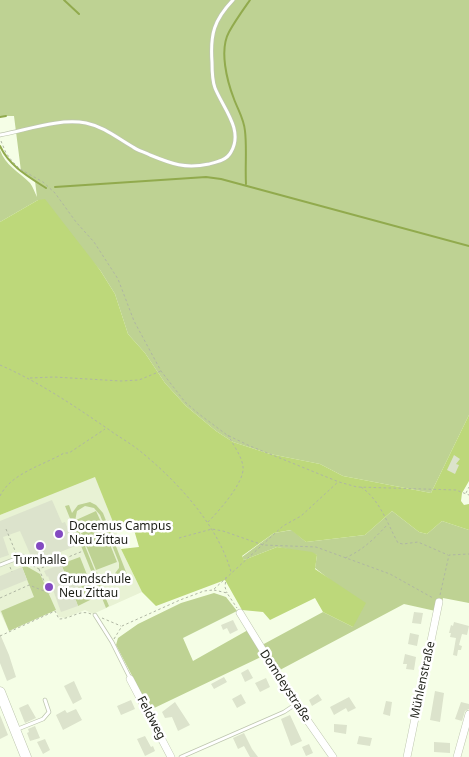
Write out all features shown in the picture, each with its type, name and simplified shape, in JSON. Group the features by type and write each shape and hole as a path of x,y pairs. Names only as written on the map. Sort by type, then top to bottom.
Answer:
{"main road":[{"path":"0,692 26,757"}],"street":[{"name":"Mühlenstraße","path":"407,757 439,602"},
{"name":"Domdeystraße","path":"240,613 296,704 333,757"},
{"name":"Feldweg","path":"130,679 171,757"},
{"path":"457,757 469,714"}],"lane":[{"path":"0,134 54,124 84,123 106,130 134,148 174,165 192,167 222,160 232,151 235,133 232,122 214,87 211,43 217,20 233,0"},
{"path":"0,565 23,556"},
{"path":"95,615 112,642 130,679"},
{"path":"15,731 46,716 49,712 45,700"},
{"path":"181,757 284,712 296,704"}],"path":[{"path":"0,134 2,144 12,161 20,169 43,182 55,193 108,262 118,279 134,321 161,371 185,402 227,435 339,482 360,486 456,490 469,495"},
{"path":"0,365 29,378 83,411 139,450 160,469 208,522 231,572"},
{"path":"29,378 54,377 121,381 139,380 161,371"},
{"path":"0,496 3,489 29,469 69,453 106,428"},
{"path":"208,522 223,502 229,498 239,482 244,469 241,457 227,435"},
{"path":"212,590 279,530 301,516 339,482"},
{"path":"360,486 376,501 398,543 418,542 448,555 469,554"},
{"path":"466,493 469,487"},
{"path":"345,558 359,552 375,539 388,524"},
{"path":"6,529 18,558 39,569 49,593"},
{"path":"179,538 212,529 263,545 316,547 390,574 439,602 448,555"},
{"path":"39,569 83,551"},
{"path":"8,562 12,572"},
{"path":"226,576 225,587 227,593 240,613"},
{"path":"0,598 29,586 49,593 53,591"},
{"path":"112,642 122,626 180,600 204,591 212,590 227,593"},
{"path":"0,636 56,611 59,619 66,619 83,612 122,626"}],"shaded area":[{"path":"95,476 115,527 121,549 142,592 93,614 85,610 65,618 59,617 55,610 9,631 0,612 0,515"}],"green space":[{"path":"0,0 469,0 469,415 431,493 343,476 320,464 270,454 233,442 216,431 186,406 165,383 145,353 128,334 115,294 100,270 38,200 0,222 0,150 9,164 30,183 37,197 35,181 21,171 14,116 0,116"},
{"path":"45,199 100,270 115,294 128,334 145,353 165,383 186,406 216,431 233,442 270,454 320,464 343,476 431,493 469,415 469,481 462,493 461,501 464,505 469,504 469,530 442,521 427,534 419,532 392,511 365,535 306,542 291,530 274,533 242,556 244,560 277,547 312,552 317,555 315,569 366,603 353,627 323,612 315,598 270,620 263,612 242,610 225,580 156,606 142,592 121,549 139,547 132,523 115,527 95,477 0,515 0,222 38,200"},
{"path":"90,502 96,505 103,513 128,577 125,578 122,570 112,580 98,580 109,606 106,608 65,506 69,505 72,513 78,505","holes":["85,506 94,508 100,515 119,563 119,568 113,576 103,577 95,571 75,521 77,511"]},
{"path":"96,511 101,522 81,530 76,520"},
{"path":"392,511 419,532 427,534 442,521 469,530 469,603 443,598 440,612 404,604 278,671 262,645 323,612 353,627 329,579 315,568 317,555 277,547 244,560 242,557 274,533 292,530 306,542 365,535"},
{"path":"102,524 117,562 96,570 81,533"},
{"path":"80,557 95,595 78,606 72,590 85,585 81,576 68,581 61,564"},
{"path":"26,566 40,574 56,610 9,631 1,611 34,597 22,567"},
{"path":"214,593 226,597 237,611 183,638 193,661 248,630 263,656 150,710 116,645 118,638 138,624 181,603"}],"building":[{"path":"454,455 460,459 456,464 459,465 455,474 447,470"},
{"path":"52,500 62,523 65,522 75,546 34,563 20,531 3,537 9,555 0,558 0,521"},
{"path":"61,564 68,581 81,576 85,585 72,590 78,606 61,612 48,576 44,571"},
{"path":"22,567 27,580 0,591 0,576"},
{"path":"414,612 423,613 421,624 412,623"},
{"path":"233,620 238,630 230,634 227,628 223,630 221,625"},
{"path":"454,622 469,626 467,635 462,634 459,645 462,646 461,650 458,650 457,656 453,655 456,638 450,637 451,633 449,633"},
{"path":"410,633 419,635 417,646 408,644"},
{"path":"0,634 16,677 7,681 0,663"},
{"path":"405,654 416,657 414,670 406,669 407,664 403,664"},
{"path":"248,669 253,678 245,682 241,673"},
{"path":"224,677 227,682 214,689 211,684"},
{"path":"266,678 270,687 260,692 255,683"},
{"path":"74,681 82,699 73,704 64,686"},
{"path":"435,691 444,693 440,722 430,720"},
{"path":"241,694 246,703 237,708 232,699"},
{"path":"318,694 322,700 312,706 309,700"},
{"path":"349,697 356,708 348,712 346,708 334,715 330,707"},
{"path":"131,700 135,709 121,715 117,706"},
{"path":"386,701 392,702 390,716 383,714"},
{"path":"175,702 190,725 178,731 172,717 165,718 162,712"},
{"path":"461,702 469,704 469,709 465,711 462,721 455,719"},
{"path":"28,704 36,718 25,723 19,708"},
{"path":"76,709 82,720 63,730 56,715 65,710 67,713"},
{"path":"0,715 8,735 0,739"},
{"path":"290,715 302,741 291,746 281,719"},
{"path":"334,724 347,725 346,734 334,732"},
{"path":"35,726 40,738 30,741 27,733 29,732 28,729"},
{"path":"244,733 258,757 250,757 244,746 238,749 233,738"},
{"path":"145,736 155,751 145,756 137,739"},
{"path":"359,736 372,738 370,746 357,744"},
{"path":"45,739 50,750 43,754 37,742"},
{"path":"434,742 450,743 450,753 434,752"},
{"path":"309,744 313,753 306,756 302,747"}],"waterway":[{"path":"64,0 79,14"},
{"path":"246,184 244,127 229,83 224,56 226,39 229,32 250,0"},
{"path":"0,117 6,116"},
{"path":"0,146 14,165 46,188"},
{"path":"55,187 206,177 221,179 469,246"}],"place":[{"name":"Docemus Campus Neu Zittau","path":"59,534"},
{"name":"Turnhalle","path":"40,546"},
{"name":"Grundschule Neu Zittau","path":"49,587"}]}
